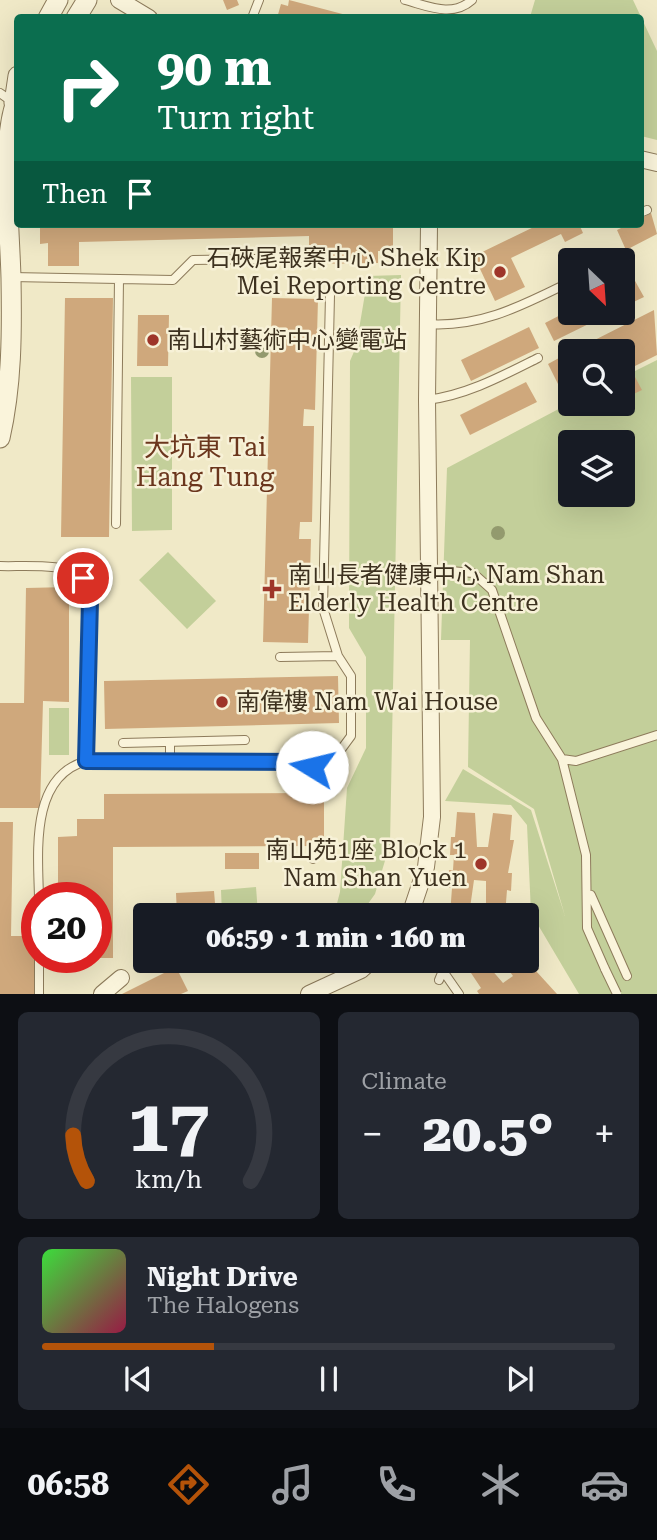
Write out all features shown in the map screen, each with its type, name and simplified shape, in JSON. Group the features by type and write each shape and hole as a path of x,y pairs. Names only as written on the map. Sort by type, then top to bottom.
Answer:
{"street":[{"path":"119,0 142,14"},
{"path":"0,438 10,377 11,277 3,142 10,98"},
{"path":"414,903 426,867 432,817 426,324 429,228"},
{"path":"310,994 355,973"},
{"path":"102,994 121,978"}],"lane":[{"path":"405,0 447,11 464,6 472,0"},
{"path":"11,277 173,280 193,260 312,258"},
{"path":"116,524 120,279"},
{"path":"426,324 461,325 503,315 558,288"},
{"path":"39,882 40,817 57,777 69,766 86,761 328,761 337,755 351,736 351,676 338,656 323,608 330,295"},
{"path":"427,400 453,396 538,358"},
{"path":"0,566 62,568 76,573 88,588 90,617 86,761"},
{"path":"428,569 473,573 492,590 536,719 562,759 586,855 587,929 617,994"},
{"path":"280,657 338,656"},
{"path":"562,759 576,761 657,734"},
{"path":"123,743 245,740"},
{"path":"170,742 170,761"},
{"path":"312,762 312,793"},
{"path":"313,846 313,859"},
{"path":"588,889 626,976"},
{"path":"39,973 39,994"},
{"path":"442,973 459,994"}],"green space":[{"path":"535,0 633,0 640,14 531,14"},
{"path":"644,23 657,51 657,140 644,137"},
{"path":"401,275 390,844 375,894 369,903 337,903 347,788 366,748 366,657 349,628 350,361 356,347 368,276"},
{"path":"657,360 657,994 579,994 539,926 539,903 531,903 527,825 511,805 445,801 463,769 531,810 565,916 534,809 468,767 470,640 441,640 447,468 558,409 558,416 635,416 635,371"},
{"path":"131,377 172,377 172,530 132,531"},
{"path":"168,552 216,601 187,629 139,580"},
{"path":"49,708 69,708 69,755 49,755"},
{"path":"256,887 257,903 222,903 221,890"}],"building":[{"path":"223,0 237,0 239,5 227,10"},
{"path":"289,0 343,14 278,14 281,4 288,6"},
{"path":"651,213 657,234 625,248 617,230 644,228 644,217"},
{"path":"40,228 393,228 393,251 378,251 378,263 309,264 309,236 79,242 79,266 48,266 48,243 40,244"},
{"name":"石硤尾報案中心 Shek Kip Mei Reporting Centre","path":"532,228 581,228 583,233 565,242 561,234 511,258 525,287 495,301 474,256"},
{"path":"635,281 644,297 635,301"},
{"path":"65,298 113,298 109,537 61,537"},
{"path":"272,298 318,299 315,410 304,409 303,426 314,426 312,522 300,522 299,539 311,539 308,643 263,642"},
{"path":"654,310 657,355 635,366 635,339 597,339 622,326 635,326 635,320"},
{"name":"南山村藝術中心變電站","path":"138,315 169,315 168,366 137,366"},
{"path":"558,316 558,326 585,326 554,341 545,323"},
{"path":"529,327 539,348 471,381 461,360"},
{"path":"558,359 558,384 548,364"},
{"path":"635,377 642,390 635,393"},
{"path":"526,382 537,402 470,435 460,415"},
{"path":"69,587 69,702 43,701 40,808 0,808 0,703 24,703 26,588"},
{"name":"南偉樓 Nam Wai House","path":"338,676 339,723 105,729 104,681"},
{"path":"324,793 324,846 113,847 112,958 112,882 58,882 58,837 77,836 77,819 104,819 104,794"},
{"name":"南山苑1座 Block 1 Nam Shan Yuen","path":"457,812 475,813 477,847 488,847 493,813 512,815 510,840 514,840 508,873 512,873 511,891 507,890 506,903 486,903 486,881 474,880 471,903 451,903 449,870 453,870 454,855 450,855 451,837 455,837"},
{"path":"0,822 13,822 11,936 21,936 21,973 36,973 36,994 0,994"},
{"path":"225,853 259,853 259,869 225,869"},
{"path":"214,891 215,903 176,903 176,893"},
{"path":"164,973 179,973 188,991 181,994 122,994"},
{"path":"471,973 494,973 503,983 513,976 511,973 538,973 557,994 479,994 477,991 481,988"}],"place":[{"name":"石硤尾報案中心 Shek Kip Mei Reporting Centre","path":"500,272"},
{"name":"南山村藝術中心變電站","path":"153,340"},
{"name":"南山長者健康中心 Nam Shan Elderly Health Centre","path":"272,589"},
{"name":"南偉樓 Nam Wai House","path":"222,702"},
{"name":"南山苑1座 Block 1 Nam Shan Yuen","path":"481,864"}],"district":[{"name":"大坑東 Tai Hang Tung","path":"205,462"}],"route":[{"path":"83,578 90,600 86,761 312,762 312,767"}]}
